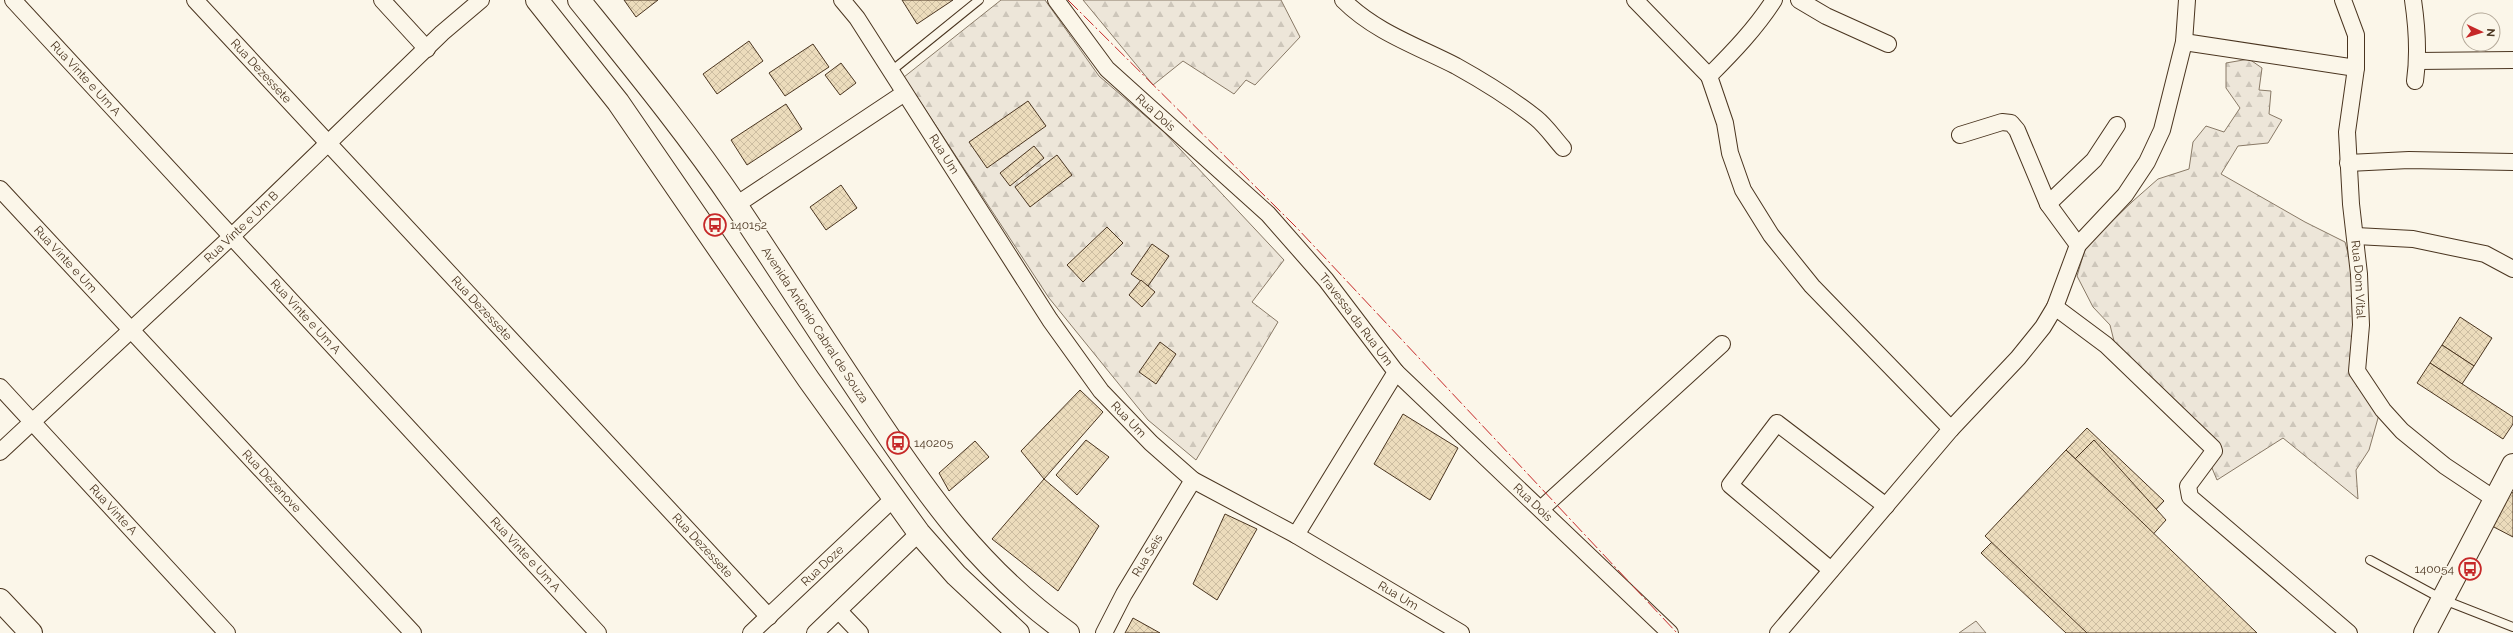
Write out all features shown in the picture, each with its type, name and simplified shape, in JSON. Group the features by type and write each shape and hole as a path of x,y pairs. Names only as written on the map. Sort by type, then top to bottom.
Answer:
{"main road":[{"path":"537,0 618,102 893,499 919,533 956,575 1018,633"},
{"name":"Avenida Antônio Cabral de Souza","path":"579,0 655,94 736,205 924,489 979,556 1030,606 1068,633"},
{"path":"2425,633 2507,483"},
{"path":"0,600 31,633"}],"street":[{"name":"Rua Vinte e Um A","path":"13,0 598,633"},
{"name":"Rua Dezessete","path":"195,0 769,617"},
{"path":"382,0 427,49"},
{"name":"Rua Vinte e Um B","path":"0,452 34,422 130,329 231,237 427,49 481,0"},
{"name":"Rua Um","path":"842,0 857,18 903,94 1046,313 1101,391 1151,444 1193,480 1296,535 1461,633"},
{"name":"Rua Dois","path":"1056,0 1107,69 1268,214"},
{"path":"1343,0 1354,11 1390,35 1457,67 1513,102 1537,119 1563,148"},
{"path":"1635,0 1709,76 1725,123 1730,153 1743,190 1771,235 1812,286 1951,429"},
{"path":"1709,76 1736,49 1765,15 1774,0"},
{"path":"1799,0 1826,16 1888,44"},
{"path":"1778,633 1951,429 2018,358 2055,307 2078,245 2125,195 2147,162 2162,130 2184,42 2187,0"},
{"name":"Rua Dom Vital","path":"2343,0 2356,35 2356,68 2347,132 2348,163 2356,236 2361,325 2357,371 2383,410 2402,431 2445,466 2507,483"},
{"path":"2413,0 2417,26 2418,60 2415,81"},
{"path":"2184,42 2356,68"},
{"path":"2418,60 2513,60"},
{"path":"736,205 903,94"},
{"path":"1960,135 2002,122 2011,123 2018,130 2048,204 2078,245"},
{"path":"2048,204 2085,169 2117,126"},
{"path":"2348,163 2409,160 2513,162"},
{"name":"Rua Vinte e Um","path":"0,189 130,329"},
{"name":"Travessa da Rua Um","path":"1268,214 1326,280 1396,372 1296,535"},
{"path":"2356,236 2413,239 2485,254 2513,269"},
{"path":"2055,307 2106,346 2213,448 2214,451 2188,486 2190,497 2349,633"},
{"name":"Rua Dezenove","path":"130,329 413,633"},
{"path":"1541,509 1722,344"},
{"name":"Rua Dois","path":"1396,372 1670,633"},
{"name":"Rua Vinte A","path":"0,387 34,422 227,633"},
{"path":"1831,570 1730,485 1777,423 1886,506"},
{"name":"Rua Seis","path":"1104,633 1124,594 1193,480"},
{"name":"Rua Doze","path":"751,633 893,499"},
{"path":"815,633 919,533"},
{"path":"839,611 860,633"}],"lane":[{"path":"890,72 979,0"},
{"path":"2370,560 2444,600 2513,627"}],"green space":[{"path":"1001,0 1045,0 1099,76 1164,132 1284,260 1252,302 1278,322 1196,460 1148,420 1049,298 904,77"},
{"path":"1083,0 1281,0 1300,37 1255,85 1246,80 1234,94 1183,61 1153,85"},
{"path":"2249,59 2262,68 2259,90 2271,91 2269,114 2282,120 2268,143 2238,146 2221,174 2305,222 2345,242 2356,284 2351,371 2380,411 2369,450 2356,470 2358,499 2283,438 2217,480 2191,418 2114,341 2110,325 2093,307 2077,276 2086,246 2133,201 2158,179 2189,169 2193,142 2206,126 2224,132 2240,108 2226,88 2226,63"},
{"path":"1976,621 1986,633 1959,633"}],"building":[{"path":"624,0 658,0 636,17"},
{"path":"902,0 953,0 917,24"},
{"path":"749,41 763,61 717,94 703,74"},
{"path":"813,44 829,67 785,96 769,73"},
{"path":"841,63 856,83 840,95 825,75"},
{"path":"1028,101 1046,126 987,168 969,142"},
{"path":"786,104 802,129 747,165 731,140"},
{"path":"1034,146 1044,158 1010,186 1000,173"},
{"path":"1057,155 1072,175 1030,207 1015,187"},
{"path":"841,185 857,208 826,230 810,207"},
{"path":"1107,227 1123,243 1083,282 1067,265"},
{"path":"1152,244 1169,256 1148,286 1131,274"},
{"path":"1141,280 1155,292 1142,307 1129,295"},
{"path":"2460,317 2492,338 2474,366 2442,345"},
{"path":"1160,342 1176,354 1156,384 1139,372"},
{"path":"2442,345 2474,366 2462,384 2430,363"},
{"path":"2430,363 2513,417 2513,424 2503,439 2417,383"},
{"path":"1080,390 1103,412 1044,479 1021,451"},
{"path":"1403,414 1458,448 1430,500 1374,464"},
{"path":"2087,428 2164,501 2143,523 2066,450"},
{"path":"1086,440 1109,457 1077,495 1056,475"},
{"path":"2094,440 2166,520 2148,540 2243,633 2066,633 1981,553"},
{"path":"975,441 989,457 949,491 939,473"},
{"path":"2066,450 2257,633 2087,633 1985,536"},
{"path":"1044,479 1099,526 1058,591 992,539"},
{"path":"2510,491 2513,493 2513,537 2492,526"},
{"path":"1225,514 1257,529 1217,600 1193,584"},
{"path":"1133,618 1160,633 1125,633"}],"power":[{"path":"1068,0 1297,228 1677,633"}],"place":[{"name":"140152","path":"715,225"},
{"name":"140205","path":"898,443"},
{"name":"140054","path":"2470,569"}]}
